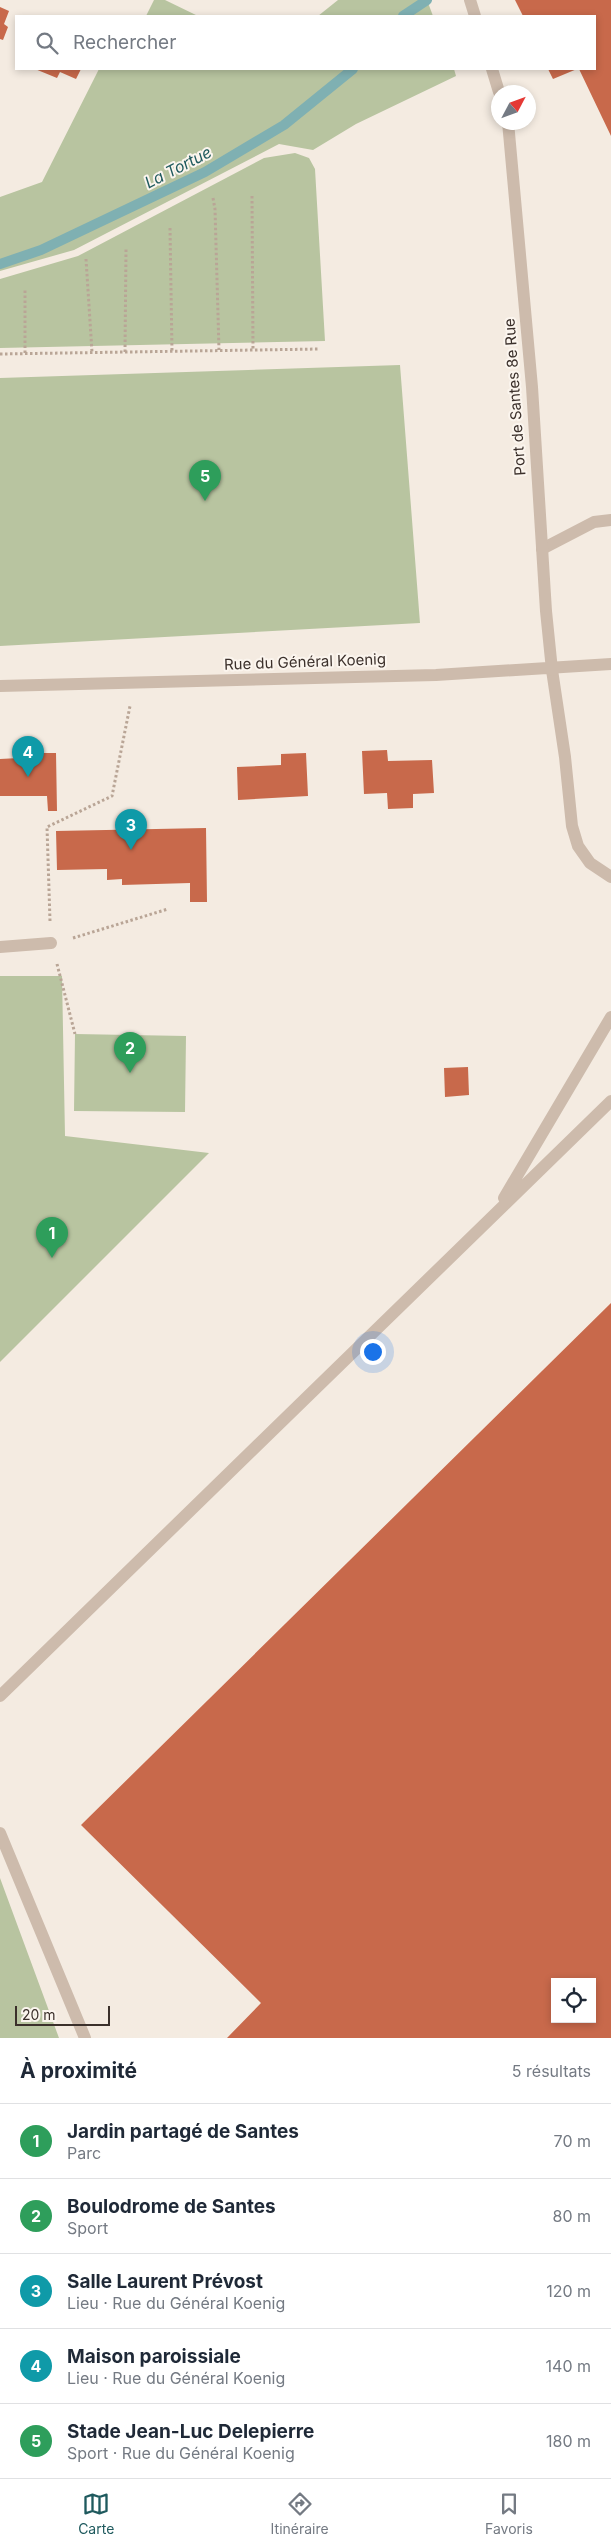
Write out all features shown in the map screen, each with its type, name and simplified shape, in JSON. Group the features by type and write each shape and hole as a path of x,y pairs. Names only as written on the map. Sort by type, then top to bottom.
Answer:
{"street":[{"path":"470,0 475,15"},
{"path":"492,70 497,85"},
{"name":"Port de Santes 8e Rue","path":"509,130 532,386 552,670 565,758 572,826 578,846 590,863 611,877"},
{"path":"542,548 594,522 611,520"},
{"name":"Rue du Général Koenig","path":"0,686 552,670 611,664"},
{"path":"0,947 51,943"},
{"path":"495,1214 611,1017"},
{"path":"0,1696 611,1101"},
{"path":"0,1833 85,2038"}],"path":[{"path":"252,196 254,350"},
{"path":"213,198 215,209 219,350"},
{"path":"170,228 172,351"},
{"path":"125,352 126,249"},
{"path":"86,259 92,352"},
{"path":"25,290 25,353"},
{"path":"0,354 318,349"},
{"path":"75,1034 51,943 46,827 112,796 134,683"},
{"path":"51,943 168,909"}],"green space":[{"path":"154,0 165,0 196,15 146,15"},
{"path":"338,0 427,0 433,15 319,15"},
{"path":"98,70 454,70 456,76 356,124 313,150 279,144 74,250 0,271 0,197 42,182"},
{"path":"295,153 309,158 315,169 325,341 0,348 0,279 78,256 264,158"},
{"path":"400,365 420,623 0,646 0,378"},
{"path":"0,976 62,976 65,1136 209,1153 0,1362"},
{"path":"75,1034 186,1036 185,1112 74,1111"},
{"path":"0,1878 59,2038 0,2038"}],"building":[{"path":"515,0 611,0 611,136 579,70 596,70 596,15 522,15"},
{"path":"0,7 9,11 4,24 8,27 3,40 0,39"},
{"path":"37,70 80,70 76,79 60,72 57,78"},
{"path":"548,70 575,70 553,79"},
{"path":"387,750 388,761 432,760 434,793 413,794 413,808 388,809 387,793 364,794 362,751"},
{"path":"19,753 56,753 57,811 48,811 47,796 0,796 0,759 19,758"},
{"path":"306,753 308,796 238,800 237,767 281,765 281,754"},
{"path":"206,828 207,902 190,902 190,883 122,885 122,879 107,880 107,869 57,870 56,831"},
{"path":"468,1067 469,1095 445,1097 444,1068"},
{"path":"611,1303 611,2038 227,2038 261,2003 81,1825"}],"waterway":[{"name":"La Tortue","path":"404,15 427,0"},
{"name":"La Tortue","path":"0,264 41,250 205,172 284,125 352,70"}],"place":[{"name":"Stade Jean-Luc Delepierre","path":"205,501"},
{"name":"Maison paroissiale","path":"28,777"},
{"name":"Salle Laurent Prévost","path":"131,850"},
{"name":"Boulodrome de Santes","path":"130,1073"},
{"name":"Jardin partagé de Santes","path":"52,1258"}]}
